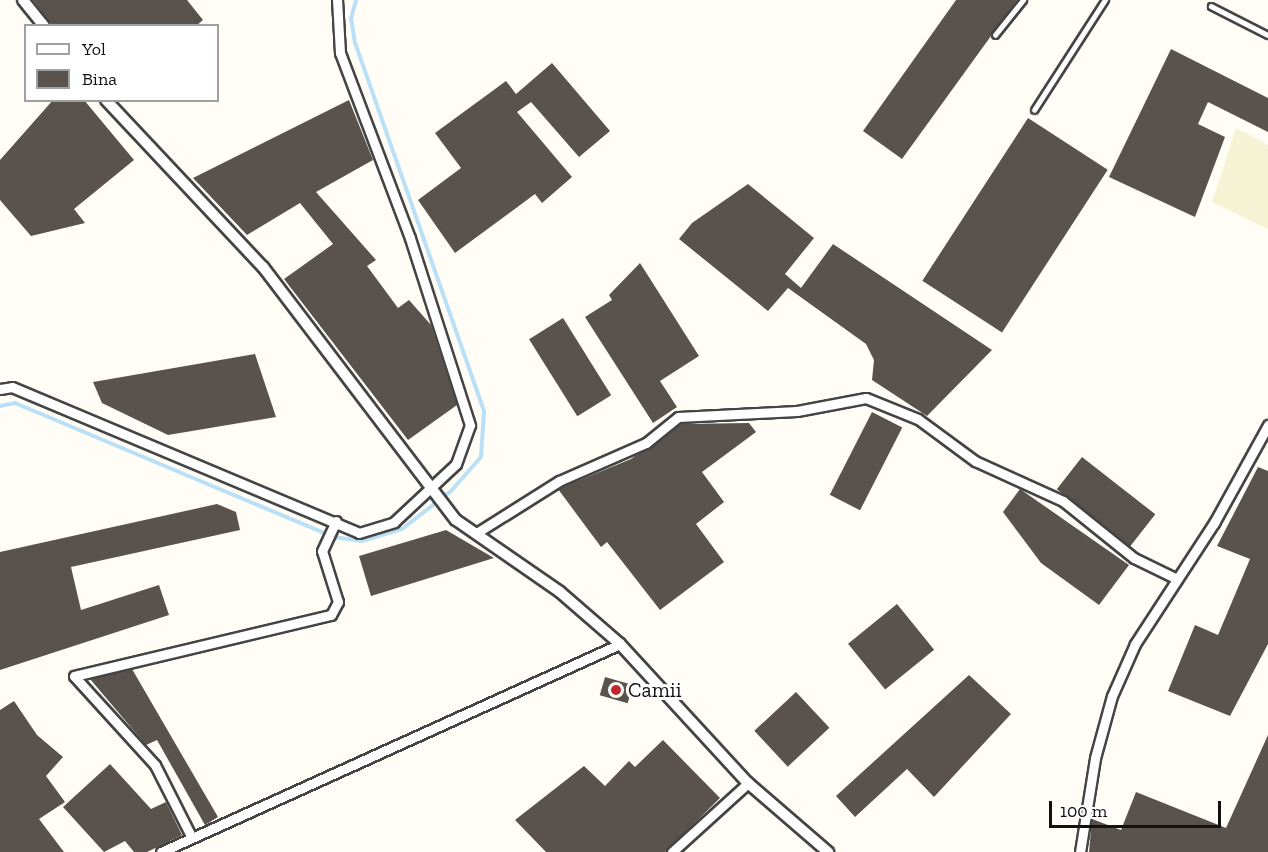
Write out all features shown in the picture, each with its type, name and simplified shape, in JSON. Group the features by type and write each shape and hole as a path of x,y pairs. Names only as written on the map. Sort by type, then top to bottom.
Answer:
{"street":[{"path":"23,0 42,24"},
{"path":"0,389 12,387 334,525 359,533 394,522 432,493 456,464 470,425 410,238 340,53 337,0"},
{"path":"108,102 262,267 432,493 478,532 560,591 620,644 748,783 828,852"},
{"path":"478,532 559,481 646,442 678,417 797,411 866,398 918,419 975,461 1063,501 1134,558 1177,579"},
{"path":"1080,852 1112,696 1135,644 1177,579 1268,425"},
{"path":"191,836 155,765 75,675 331,615 338,602 322,551 334,525"},
{"path":"161,852 191,836 620,644"},
{"path":"672,852 748,783"}],"lane":[{"path":"995,35 1023,0"},
{"path":"1034,110 1105,0"},
{"path":"1211,6 1268,35"}],"shaded area":[{"path":"1236,128 1268,145 1268,229 1212,202"}],"building":[{"path":"33,0 187,0 203,20 198,24 51,24"},
{"path":"956,0 1017,0 902,159 863,131"},
{"path":"1171,49 1268,98 1268,132 1208,102 1198,124 1225,137 1195,217 1109,177"},
{"path":"552,63 610,131 579,157 531,102 517,112 572,177 542,203 535,194 455,253 418,200 461,168 435,133 506,81 516,94"},
{"path":"349,100 373,160 316,192 376,260 367,266 398,308 409,300 431,325 457,405 408,440 284,279 333,244 300,203 247,235 193,178"},
{"path":"51,102 86,102 134,160 74,209 85,223 31,236 0,200 0,160"},
{"path":"1028,118 1108,170 1002,332 922,281"},
{"path":"748,184 814,238 785,274 801,288 833,244 992,350 927,416 872,380 874,360 866,344 788,288 768,311 679,239 692,223"},
{"path":"640,263 699,356 660,381 677,407 653,423 585,317 612,300 609,295"},
{"path":"563,318 611,395 577,416 529,339"},
{"path":"255,354 276,417 168,435 102,403 93,382"},
{"path":"872,412 902,427 860,510 830,495"},
{"path":"749,423 756,432 702,472 724,502 696,524 724,562 660,610 607,542 601,547 558,489 631,459 681,424"},
{"path":"1082,457 1155,514 1130,547 1057,489"},
{"path":"1258,467 1268,471 1268,644 1230,716 1168,691 1195,625 1218,635 1250,559 1217,546"},
{"path":"1020,489 1129,565 1099,605 1041,563 1003,512"},
{"path":"217,504 236,512 240,530 71,567 81,610 159,585 169,615 0,670 0,552"},
{"path":"446,530 494,558 371,596 359,556"},
{"path":"897,604 934,650 885,689 848,644"},
{"path":"132,669 218,817 205,825 157,740 146,745 90,679"},
{"path":"969,675 1011,714 934,797 907,769 855,817 836,796"},
{"name":"Camii","path":"605,677 633,685 628,703 600,695"},
{"path":"796,692 829,728 788,767 754,731"},
{"path":"14,701 37,735 63,757 46,776 65,802 39,819 64,852 0,852 0,710"},
{"path":"1268,735 1268,852 1089,852 1092,819 1121,830 1136,792 1226,828"},
{"path":"663,740 720,798 665,852 546,852 515,820 584,766 605,786 629,761 635,767"},
{"path":"110,764 151,809 166,802 182,835 147,852 134,852 125,841 104,852 63,807"}],"waterway":[{"path":"0,406 15,403 333,537 362,541 402,529 451,491 481,457 484,411 355,43 351,19 356,0"}],"place":[{"name":"Camii","path":"616,690"}]}
